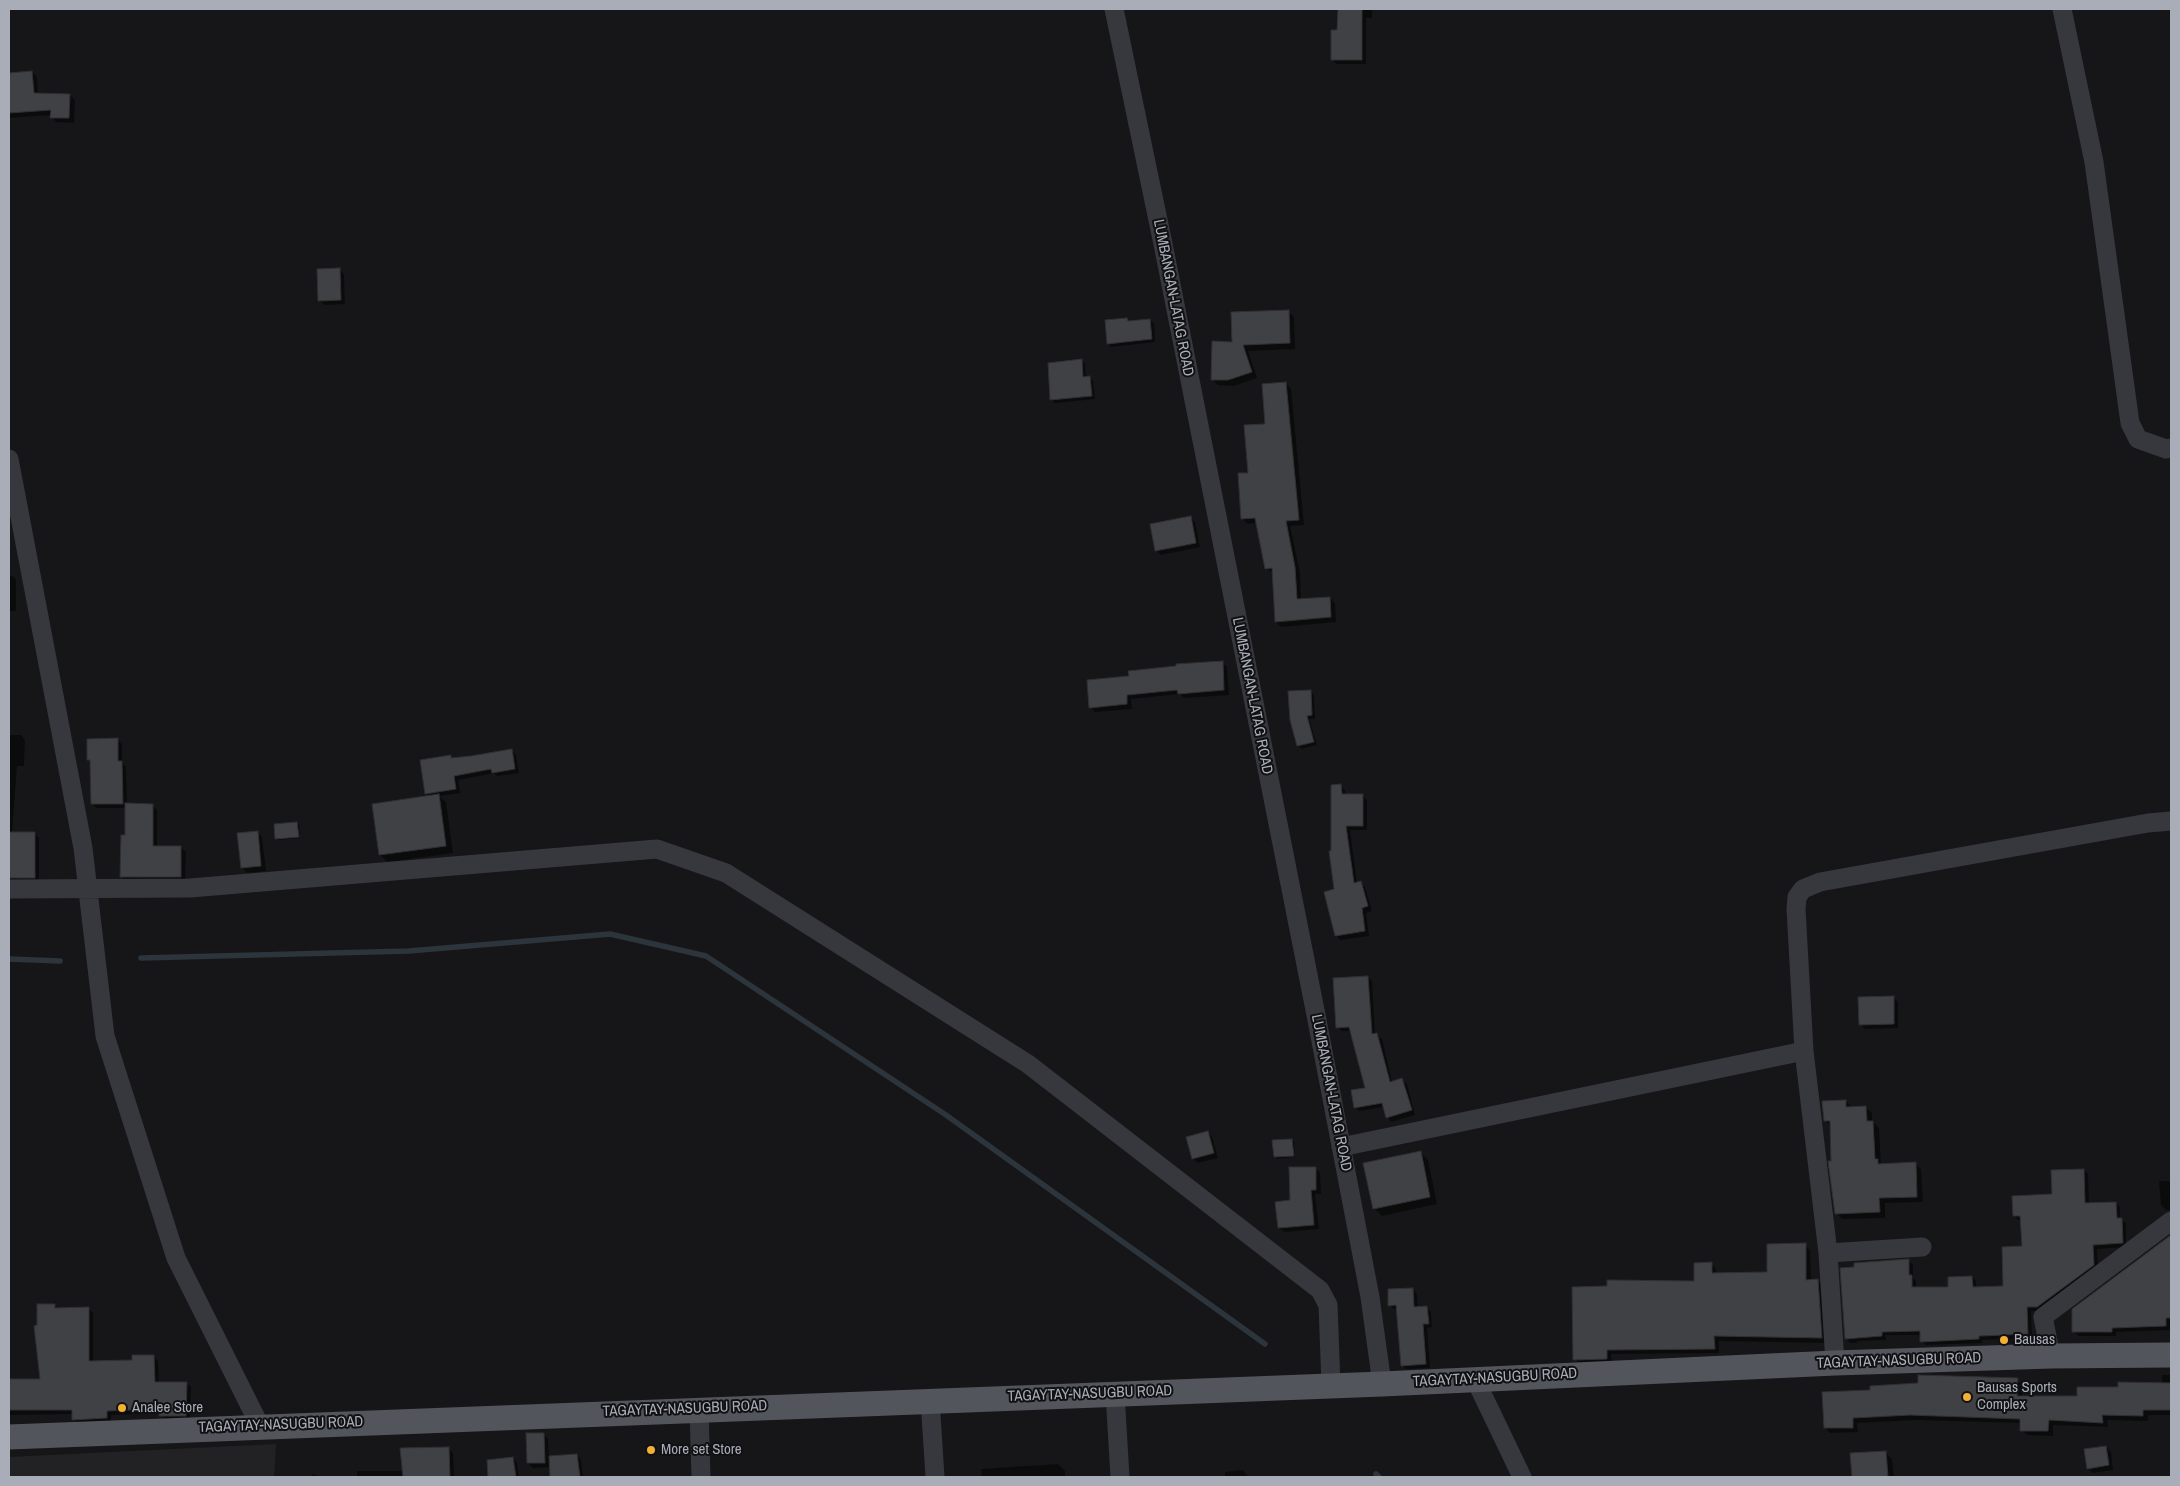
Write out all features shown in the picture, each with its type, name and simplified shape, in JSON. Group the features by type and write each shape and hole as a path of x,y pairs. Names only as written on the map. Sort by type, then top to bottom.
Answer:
{"main road":[{"name":"TAGAYTAY-NASUGBU ROAD","path":"9,1437 1382,1384 1835,1363 2051,1356 2171,1356"}],"street":[{"name":"LUMBANGAN-LATAG ROAD","path":"1114,9 1161,235 1341,1147 1370,1297 1382,1384"},
{"path":"2062,9 2094,162 2130,424 2138,439 2166,449 2171,448"},
{"path":"9,458 84,848 105,1036 176,1258 260,1426"},
{"path":"1835,1363 1828,1253 1804,1051 1796,897 1803,889 1820,882 2138,825 2171,821"},
{"path":"9,889 190,888 656,849 726,873 1028,1064 1320,1290 1328,1305 1331,1385"},
{"path":"1341,1147 1804,1051"},
{"path":"2051,1356 2043,1317 2171,1221"},
{"path":"1828,1253 1922,1247"},
{"path":"1476,1379 1522,1477"},
{"path":"1115,1393 1120,1477"},
{"path":"930,1400 935,1477"},
{"path":"699,1409 701,1477"}],"shaded area":[{"path":"276,1444 274,1477 9,1477 9,1457"}],"building":[{"path":"1338,9 1362,9 1362,60 1331,60 1331,30 1337,30"},
{"path":"32,71 34,93 70,94 69,118 50,118 51,110 9,113 9,73"},
{"path":"340,268 341,300 318,301 317,269"},
{"path":"1289,310 1290,343 1243,345 1252,372 1228,380 1211,380 1212,341 1232,342 1231,312"},
{"path":"1127,318 1128,321 1150,319 1152,339 1107,344 1105,320"},
{"path":"1082,359 1083,377 1090,376 1092,396 1050,400 1048,363"},
{"path":"1286,382 1299,520 1286,521 1295,567 1297,599 1330,597 1331,617 1275,622 1272,568 1265,569 1255,518 1241,519 1238,473 1248,473 1244,425 1265,424 1262,384"},
{"path":"1191,516 1196,543 1155,551 1150,524"},
{"path":"1223,661 1224,690 1178,694 1177,690 1127,695 1127,704 1089,708 1087,680 1129,676 1128,671 1176,666 1176,664"},
{"path":"1311,690 1312,715 1307,716 1314,742 1297,746 1290,720 1288,691"},
{"path":"118,738 118,761 122,761 123,804 91,804 90,760 87,760 87,739"},
{"path":"512,749 515,769 492,773 491,769 454,776 456,789 425,794 420,760 451,755 451,758 471,756"},
{"path":"1341,784 1342,794 1363,794 1363,826 1346,826 1354,883 1361,881 1368,906 1362,908 1365,931 1335,936 1324,892 1334,889 1329,851 1331,851 1331,785"},
{"path":"439,794 446,846 379,855 372,804"},
{"path":"125,803 153,804 153,846 181,846 181,877 120,877 121,835 125,835"},
{"path":"297,822 299,837 275,839 274,824"},
{"path":"258,831 261,866 241,868 237,833"},
{"path":"9,832 35,832 35,878 9,878"},
{"path":"1368,976 1372,1034 1377,1033 1390,1082 1402,1078 1412,1110 1386,1118 1382,1103 1354,1108 1351,1090 1365,1088 1349,1027 1336,1028 1333,978"},
{"path":"1894,996 1894,1024 1859,1025 1858,997"},
{"path":"1846,1100 1846,1107 1866,1106 1867,1121 1873,1121 1875,1159 1878,1159 1878,1164 1916,1162 1917,1197 1879,1198 1880,1212 1835,1214 1828,1161 1831,1161 1830,1121 1824,1121 1822,1101"},
{"path":"1208,1131 1214,1153 1192,1159 1186,1137"},
{"path":"1292,1139 1294,1156 1274,1157 1272,1140"},
{"path":"1421,1151 1430,1197 1373,1209 1363,1163"},
{"path":"1289,1167 1316,1167 1316,1190 1311,1190 1314,1225 1278,1228 1275,1202 1290,1200"},
{"path":"2084,1169 2085,1203 2116,1202 2117,1218 2122,1218 2123,1243 2093,1245 2094,1265 2037,1307 2027,1307 2028,1334 1979,1336 1979,1339 1920,1342 1920,1331 1882,1332 1882,1336 1845,1339 1840,1268 1854,1267 1854,1263 1909,1259 1909,1275 1912,1275 1912,1287 1948,1287 1948,1277 1972,1276 1973,1287 2003,1286 2002,1247 2022,1246 2020,1216 2013,1216 2012,1196 2052,1194 2051,1170"},
{"path":"2171,1235 2171,1318 2166,1318 2166,1326 2112,1328 2112,1332 2072,1332 2072,1309"},
{"path":"1806,1243 1806,1280 1818,1279 1822,1338 1714,1336 1715,1349 1607,1350 1607,1359 1573,1360 1572,1287 1607,1286 1607,1280 1694,1281 1694,1263 1712,1262 1712,1273 1767,1272 1767,1244"},
{"path":"1413,1288 1414,1307 1427,1306 1429,1324 1423,1324 1426,1364 1401,1366 1396,1305 1388,1306 1388,1289"},
{"path":"37,1304 55,1304 55,1308 89,1307 89,1361 132,1360 132,1355 154,1355 155,1382 187,1382 186,1416 159,1416 159,1409 107,1411 107,1418 72,1420 72,1410 9,1410 9,1379 40,1379 34,1326 37,1325"},
{"path":"1918,1375 2018,1378 2017,1396 2077,1396 2077,1387 2118,1387 2118,1382 2171,1383 2171,1410 2143,1410 2143,1416 2102,1415 2103,1423 2049,1420 2048,1431 2020,1431 2020,1419 1910,1415 1853,1418 1853,1428 1824,1428 1822,1392 1870,1390 1870,1386 1918,1383"},
{"path":"526,1433 544,1433 545,1463 527,1463"},
{"path":"2106,1446 2109,1465 2087,1469 2084,1449"},
{"path":"449,1447 450,1477 403,1477 400,1448"},
{"path":"1886,1451 1888,1477 1852,1477 1850,1453"},
{"path":"577,1454 580,1477 550,1477 549,1456"},
{"path":"513,1457 516,1477 488,1477 487,1460"}],"waterway":[{"path":"141,958 409,951 610,934 706,956 946,1115 1265,1344"},
{"path":"9,959 60,961"},
{"path":"1376,1474 1379,1477"}],"place":[{"name":"Bausas","path":"2004,1340"},
{"name":"Bausas Sports Complex","path":"1967,1397"},
{"name":"Analee Store","path":"122,1408"},
{"name":"More set Store","path":"651,1450"}]}
